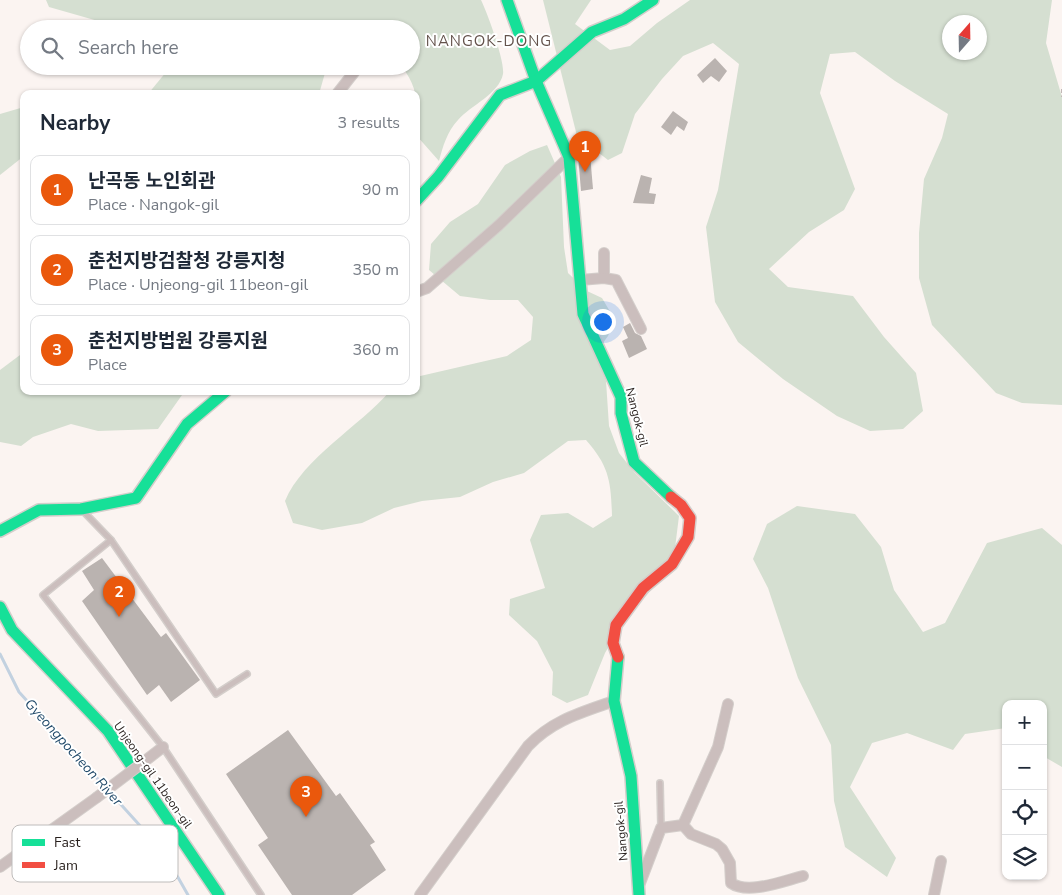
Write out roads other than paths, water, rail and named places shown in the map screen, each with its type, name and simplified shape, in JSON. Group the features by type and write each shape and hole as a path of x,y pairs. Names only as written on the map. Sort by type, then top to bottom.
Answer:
{"street":[{"name":"Nangok-gil","path":"506,0 536,81 569,157 583,314 621,397 621,413 634,462 653,482 681,505 690,518 688,537 672,564 643,588 616,625 614,643 618,658 614,701 631,776 639,890"},
{"path":"420,197 438,177 500,95 536,81 592,32 624,20 653,0"},
{"path":"340,90 352,75"},
{"path":"420,291 427,288 499,225 569,157"},
{"path":"604,253 604,278"},
{"path":"580,280 604,278 616,280 641,329"},
{"path":"0,531 39,510 81,509 136,498 187,424 221,395"},
{"name":"Unjeong-gil 11beon-gil","path":"0,607 12,630 108,731 172,825"},
{"path":"420,895 528,746 542,731 560,720 614,701"},
{"path":"683,825 718,747 728,704"},
{"path":"58,825 163,747"},
{"path":"639,890 661,828 683,825"},
{"path":"683,825 691,834 722,848 730,863 731,883 736,887 751,892 803,876"},
{"name":"Unjeong-gil 11beon-gil","path":"178,834 219,895"},
{"path":"0,867 12,858"},
{"path":"934,895 942,861"}],"lane":[{"path":"81,509 111,540 216,694 247,674"},
{"path":"111,540 43,595 163,747 262,895"},
{"path":"660,783 661,828"}],"waterway":[{"name":"Gyeongpocheon River","path":"0,654 19,692 139,825"},
{"name":"Gyeongpocheon River","path":"178,877 188,895"}],"place":[{"name":"난곡동 노인회관","path":"585,172"},
{"name":"춘천지방검찰청 강릉지청","path":"119,617"},
{"name":"춘천지방법원 강릉지원","path":"306,817"}],"district":[{"name":"NANGOK-DONG","path":"489,41"}]}
